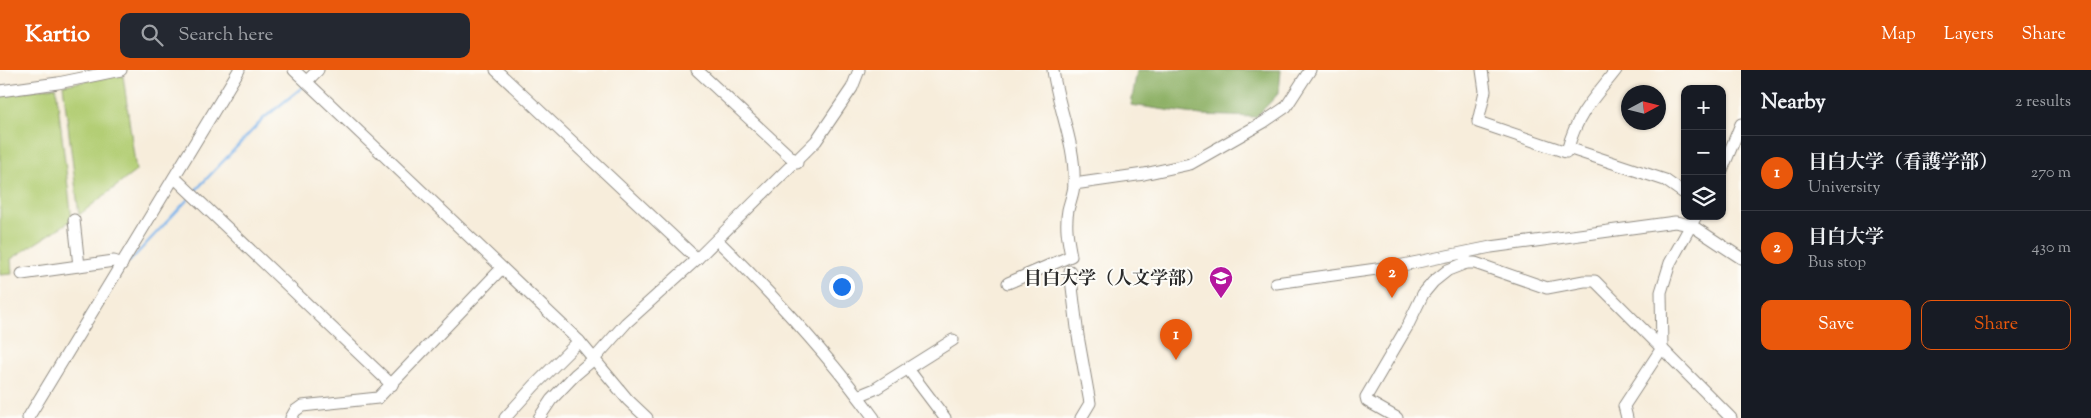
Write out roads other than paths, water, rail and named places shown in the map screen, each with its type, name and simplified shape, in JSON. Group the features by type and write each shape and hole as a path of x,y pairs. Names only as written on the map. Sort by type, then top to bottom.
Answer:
{"street":[{"path":"0,91 58,84 103,72 121,70"},
{"path":"28,418 239,70"},
{"path":"294,70 579,341 628,400 647,418"},
{"path":"307,82 318,70"},
{"path":"496,70 697,259"},
{"path":"697,70 797,163"},
{"path":"538,418 551,400 575,375 595,358 626,323 697,259 797,163 832,119 852,88 859,70"},
{"path":"1008,283 1071,256 1066,233 1068,211 1074,184 1069,140 1055,90 1053,70"},
{"path":"1074,184 1144,174 1190,164 1264,122 1286,107 1310,70"},
{"path":"1482,70 1485,91 1478,122 1566,152 1572,130 1580,114 1616,70"},
{"path":"1726,160 1741,124"},
{"path":"1568,148 1665,180 1681,191"},
{"path":"175,178 392,385"},
{"path":"74,220 79,266"},
{"path":"1627,418 1624,406 1662,348 1660,292 1670,263 1694,221"},
{"path":"1276,283 1465,258 1675,222 1694,221 1741,258"},
{"path":"717,240 776,298 858,396 874,418"},
{"path":"1465,258 1547,288 1584,281 1595,281 1732,418"},
{"path":"1397,418 1367,401 1366,397 1407,327 1423,294 1433,282 1465,258"},
{"path":"22,274 114,261 122,264"},
{"path":"291,418 295,411 302,406 378,398 502,268"},
{"path":"1070,271 1078,336 1090,403 1081,418"},
{"path":"858,396 875,389 953,340"},
{"path":"505,418 579,341"},
{"path":"908,369 945,418"}],"waterway":[{"path":"195,191 264,118 304,86"},
{"path":"129,262 190,197"}],"place":[{"name":"目白大学","path":"1392,298"},
{"name":"目白大学（人文学部）","path":"1221,299"},
{"name":"目白大学（看護学部）","path":"1176,360"}]}
